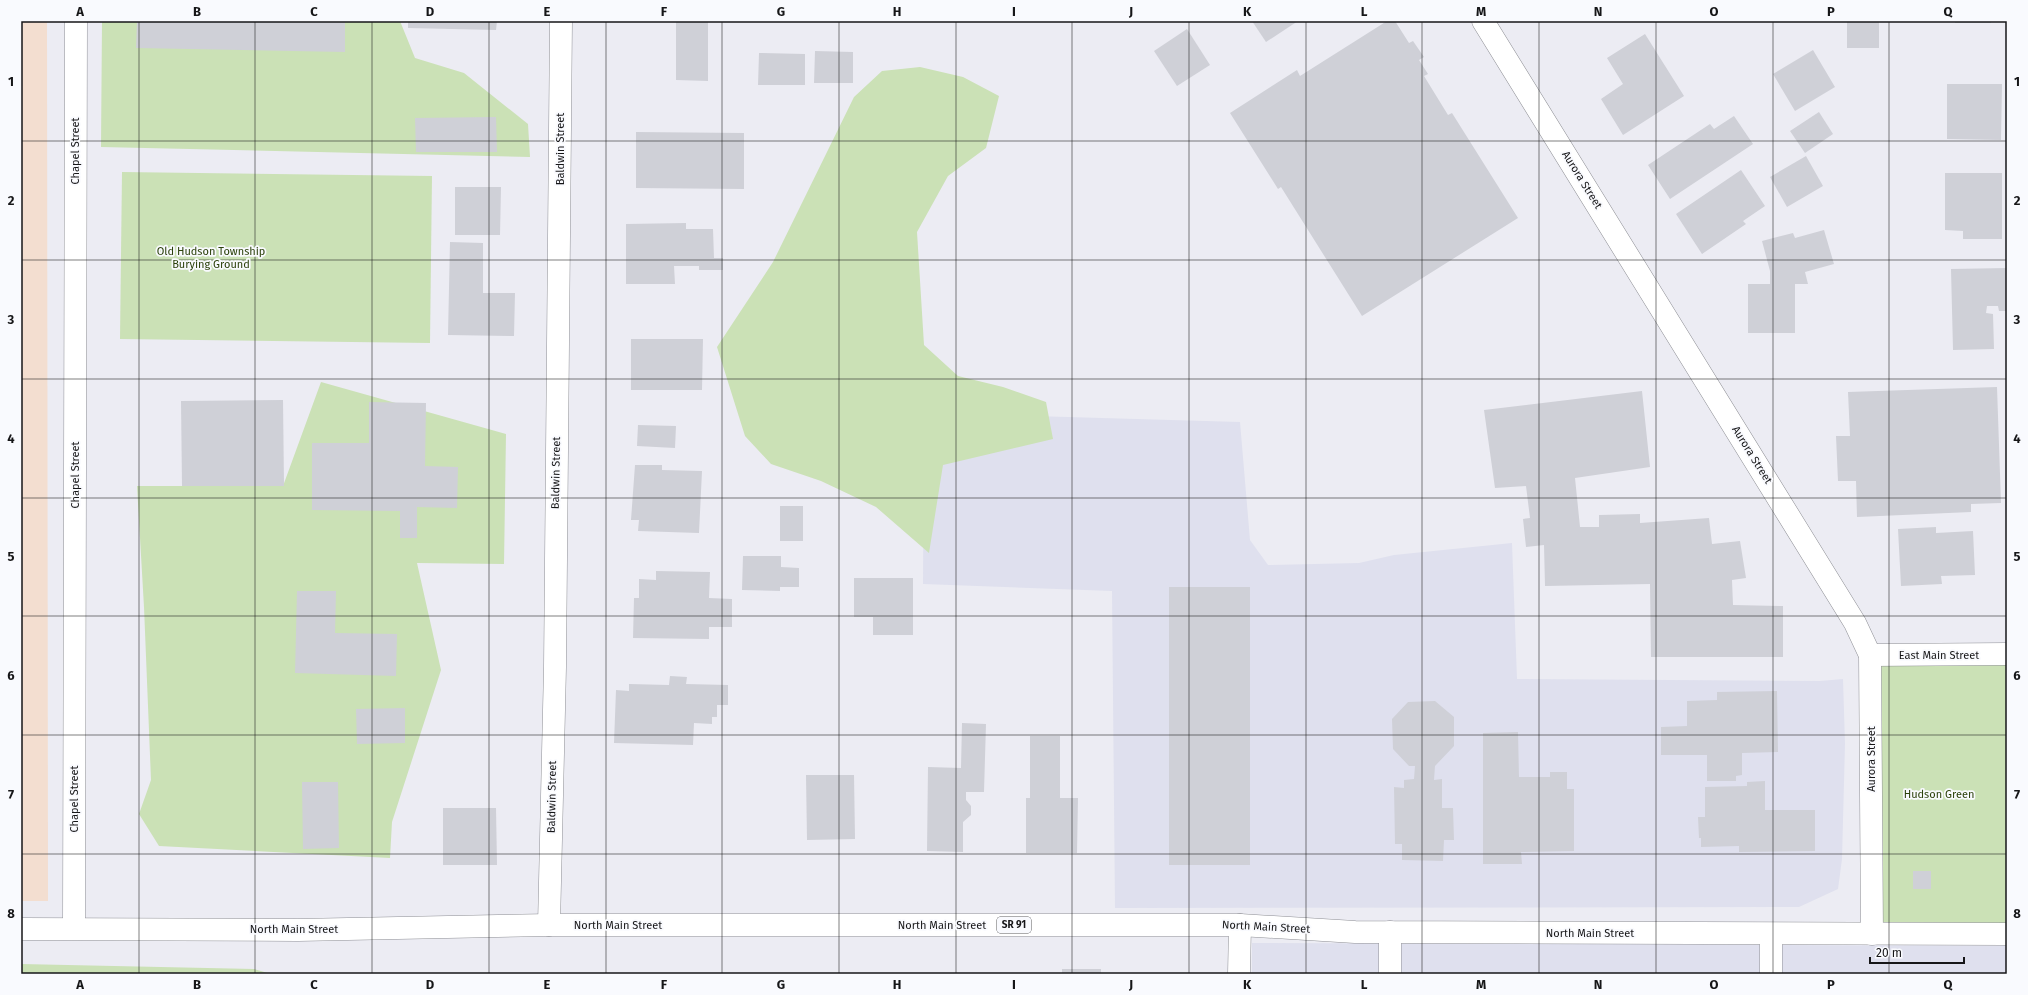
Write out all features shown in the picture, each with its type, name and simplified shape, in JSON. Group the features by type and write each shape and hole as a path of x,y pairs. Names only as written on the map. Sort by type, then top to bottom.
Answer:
{"street":[{"name":"Chapel Street","path":"74,928 76,21"},
{"name":"Baldwin Street","path":"549,925 555,667 561,21"},
{"name":"Aurora Street","path":"1483,21 1847,609 1870,655 1872,934"},
{"name":"East Main Street","path":"1870,655 2007,654"},
{"name":"North Main Street","path":"21,929 298,930 549,925 1240,925 1355,932 2007,934"},
{"path":"1239,974 1240,925"},
{"path":"1390,932 1390,974"},
{"path":"1771,934 1771,974"}],"shaded area":[{"path":"21,21 47,21 48,901 21,901"},
{"path":"924,413 1240,422 1250,540 1268,565 1359,563 1394,555 1512,543 1517,679 1820,681 1843,679 1845,744 1842,859 1838,889 1799,907 1115,908 1112,591 923,584"},
{"path":"1252,943 2007,946 2007,974 1252,974"}],"green space":[{"path":"102,21 400,21 415,58 464,73 528,124 530,157 101,147"},
{"path":"920,67 963,77 999,96 986,148 948,176 917,232 924,345 958,376 1003,387 1046,402 1053,439 943,465 929,553 876,507 821,481 771,464 745,436 717,347 773,262 854,97 882,71"},
{"name":"Old Hudson Township Burying Ground","path":"122,172 432,176 430,343 120,339"},
{"path":"321,382 506,434 504,564 417,563 441,670 392,822 390,858 159,846 139,814 151,780 144,607 137,486 283,486"},
{"name":"Hudson Green","path":"2007,654 2007,934 1872,934 1870,655"},
{"path":"21,964 254,969 271,974 21,974"}],"building":[{"path":"137,21 345,21 345,52 136,48"},
{"path":"408,21 497,21 496,30 408,28"},
{"path":"676,21 708,21 708,81 676,80"},
{"path":"1252,21 1298,21 1266,42"},
{"path":"1387,21 1395,21 1409,43 1413,41 1424,57 1419,60 1428,74 1424,76 1448,115 1452,113 1518,218 1362,316 1281,187 1278,189 1230,113 1297,70 1300,76"},
{"path":"1847,21 1879,21 1879,48 1847,48"},
{"path":"1955,21 1991,21 1991,23 1955,23"},
{"path":"1187,29 1210,65 1177,86 1154,51"},
{"path":"1645,34 1684,96 1623,135 1601,99 1623,84 1607,58"},
{"path":"1813,50 1835,87 1795,111 1773,74"},
{"path":"815,51 853,52 853,83 814,83"},
{"path":"759,53 805,54 805,85 758,85"},
{"path":"1947,84 2002,84 2001,140 1947,139"},
{"path":"1819,112 1833,134 1805,153 1790,131"},
{"path":"1734,116 1753,144 1670,199 1648,165 1710,124 1714,129"},
{"path":"496,117 497,152 416,152 415,118"},
{"path":"636,132 744,133 744,189 636,188"},
{"path":"1806,156 1823,186 1787,207 1770,177"},
{"path":"1741,170 1765,206 1743,221 1746,224 1702,254 1676,214"},
{"path":"1945,173 2002,173 2002,239 1963,239 1963,231 1945,230"},
{"path":"455,187 501,187 500,235 455,235"},
{"path":"686,223 686,229 713,229 714,258 723,258 723,270 699,270 699,266 674,266 675,284 626,284 626,224"},
{"path":"1824,230 1834,264 1805,272 1808,284 1795,284 1795,333 1748,333 1748,284 1770,284 1770,271 1762,241 1793,233 1795,238"},
{"path":"450,242 483,243 483,293 515,293 514,336 448,335"},
{"path":"2007,268 2007,311 1999,311 1998,306 1987,306 1986,313 1993,314 1994,349 1953,350 1951,269"},
{"path":"631,339 703,339 702,390 631,390"},
{"path":"1997,387 2001,503 1971,504 1971,512 1857,517 1856,481 1838,481 1836,436 1850,436 1848,392"},
{"path":"1642,391 1650,467 1575,478 1580,527 1599,527 1599,515 1640,514 1640,523 1709,518 1712,544 1740,541 1746,578 1732,580 1733,605 1783,606 1783,657 1651,657 1650,584 1545,586 1544,545 1526,547 1523,519 1530,518 1526,486 1495,488 1484,410"},
{"path":"283,400 284,486 182,486 181,401"},
{"path":"369,402 426,403 425,466 458,467 457,508 417,507 417,538 400,538 400,511 312,510 312,443 369,443"},
{"path":"638,425 676,426 675,448 637,446"},
{"path":"635,465 662,465 662,470 702,471 699,533 638,531 639,520 631,520"},
{"path":"780,506 803,506 803,541 780,541"},
{"path":"1936,527 1936,533 1973,531 1975,575 1941,576 1942,584 1901,586 1898,529"},
{"path":"743,556 781,556 781,567 799,568 799,587 780,587 780,591 742,590"},
{"path":"656,571 710,572 709,598 732,599 732,627 709,627 709,639 633,638 634,598 639,598 639,579 656,580"},
{"path":"854,578 913,578 913,635 873,635 873,617 854,617"},
{"path":"1169,587 1250,587 1250,865 1169,865"},
{"path":"297,591 336,591 335,633 397,634 396,676 295,673"},
{"path":"670,676 687,677 686,684 728,685 728,705 717,705 717,717 712,717 712,724 694,723 693,745 614,743 616,690 629,691 629,684 669,685"},
{"path":"1777,691 1778,752 1742,753 1742,775 1736,776 1736,781 1707,781 1707,755 1661,755 1661,727 1687,726 1687,701 1717,700 1717,692"},
{"path":"1435,701 1454,717 1454,746 1435,766 1434,780 1442,779 1442,808 1453,808 1454,840 1444,840 1443,861 1402,860 1402,844 1395,844 1394,787 1404,788 1404,780 1414,779 1415,766 1409,766 1393,749 1392,719 1408,702"},
{"path":"405,708 405,743 357,744 356,709"},
{"path":"962,723 986,724 984,792 966,792 966,800 971,806 971,815 963,822 963,852 927,851 928,767 961,768"},
{"path":"1518,732 1519,777 1550,777 1550,772 1567,772 1567,789 1574,789 1574,851 1521,852 1522,864 1483,864 1483,733"},
{"path":"1030,736 1060,736 1060,798 1078,798 1077,853 1026,853 1026,798 1030,798"},
{"path":"806,775 854,775 855,839 807,840"},
{"path":"1765,781 1765,810 1815,810 1815,851 1739,852 1739,846 1701,847 1698,817 1705,817 1705,787 1747,786 1747,782"},
{"path":"302,782 338,782 339,848 303,849"},
{"path":"443,808 496,808 497,865 443,865"},
{"path":"1913,871 1931,871 1931,889 1913,889"},
{"path":"1062,969 1101,969 1101,974 1062,974"}]}
